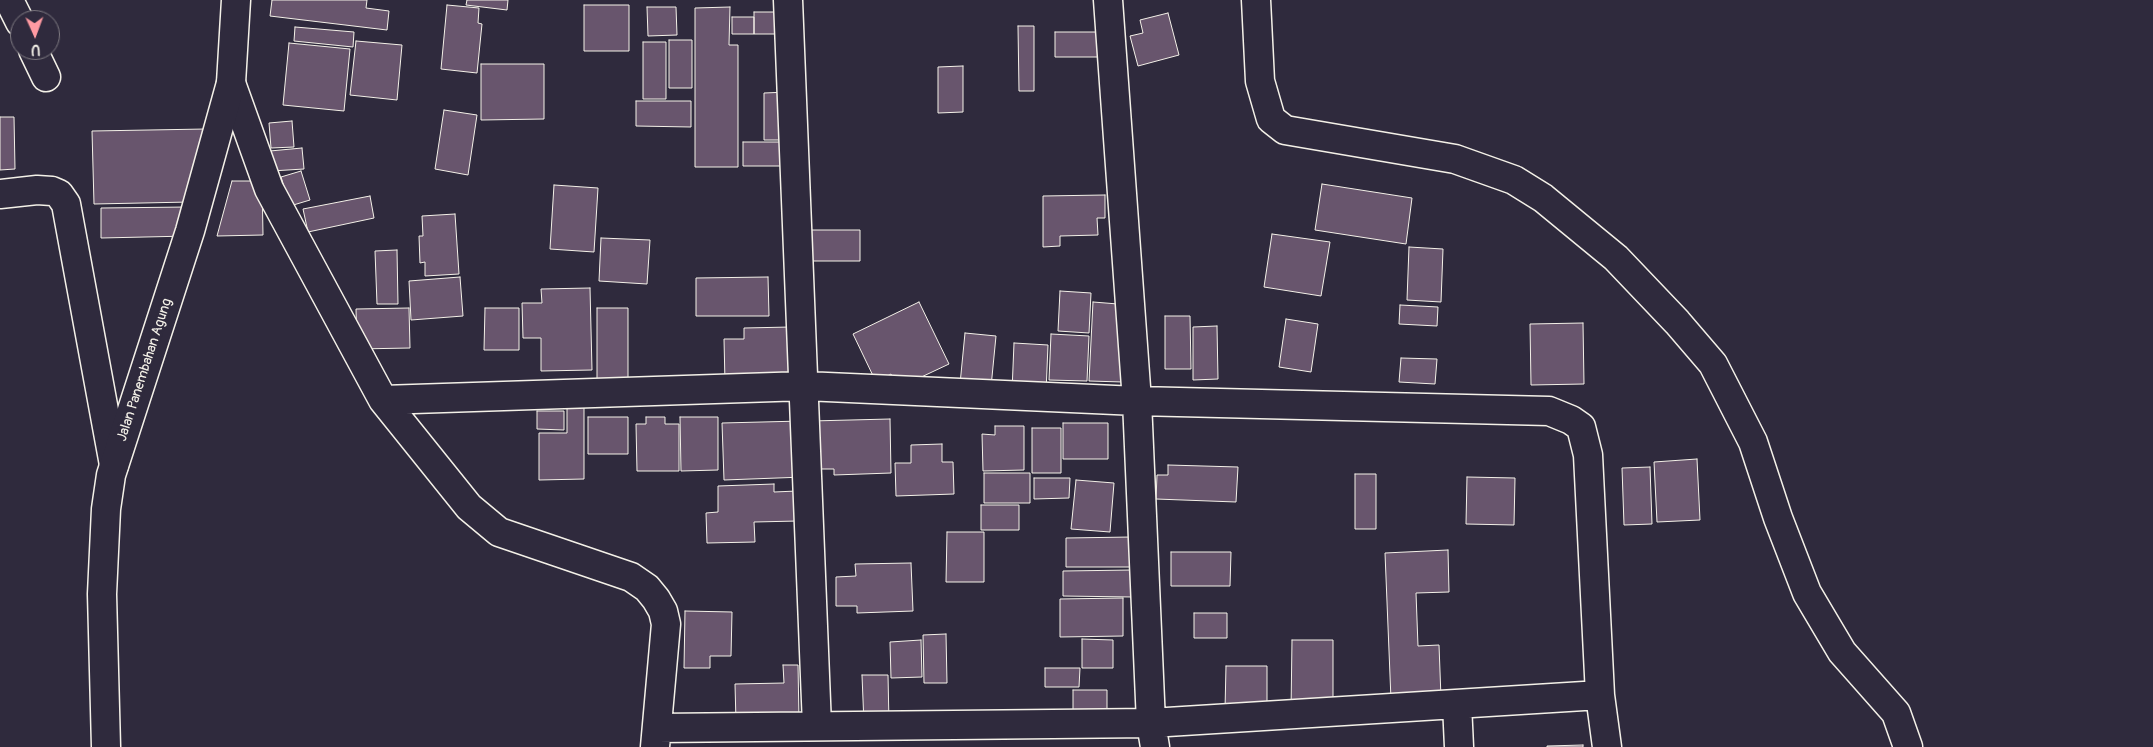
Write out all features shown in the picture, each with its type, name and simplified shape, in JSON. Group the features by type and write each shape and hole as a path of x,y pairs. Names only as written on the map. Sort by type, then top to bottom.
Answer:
{"street":[{"name":"Jalan Panembahan Agung","path":"106,747 102,577 106,509 114,465 190,231 231,84 236,0"},
{"path":"788,0 818,726"},
{"path":"1108,0 1137,401 1153,735"},
{"path":"1256,0 1260,81 1271,119 1285,130 1455,159 1514,180 1543,198 1616,258 1683,329 1713,364 1753,442 1778,518 1807,592 1842,652 1896,714 1908,747"},
{"path":"38,60 46,77"},
{"path":"231,84 269,189 383,400 469,508 498,532 630,578 647,588 656,599 663,611 666,624 657,737 818,726 1153,735 1457,704 1600,695"},
{"path":"0,194 37,190 52,191 59,194 66,204 114,465"},
{"path":"383,400 804,386 1137,401 1549,411 1571,420 1581,428 1588,454 1600,695 1607,747"},
{"path":"1457,704 1459,747"}],"building":[{"path":"272,0 367,0 366,8 389,11 387,30 270,16"},
{"path":"467,0 508,0 507,10 466,5"},
{"path":"447,5 479,8 478,23 482,24 477,73 441,69"},
{"path":"584,5 629,5 629,51 584,51"},
{"path":"647,7 676,7 677,35 648,36"},
{"path":"730,7 729,45 738,45 738,167 695,167 695,8"},
{"path":"754,12 788,12 788,34 754,34"},
{"path":"1168,13 1179,55 1138,66 1130,36 1143,33 1140,20"},
{"path":"732,17 754,17 754,34 732,34"},
{"path":"1018,26 1034,26 1034,91 1019,91"},
{"path":"295,27 354,32 353,47 294,41"},
{"path":"1055,32 1100,32 1101,57 1055,57"},
{"path":"669,40 692,40 692,88 669,88"},
{"path":"356,41 402,45 397,100 350,95"},
{"path":"643,42 666,42 666,99 643,99"},
{"path":"289,43 350,49 344,111 283,105"},
{"path":"481,64 544,64 544,119 481,120"},
{"path":"963,66 963,112 938,113 938,67"},
{"path":"789,92 789,140 764,140 764,93"},
{"path":"636,101 691,101 691,127 636,126"},
{"path":"444,110 477,115 468,175 435,169"},
{"path":"0,117 14,117 15,169 0,170"},
{"path":"292,121 294,147 271,148 269,123"},
{"path":"206,129 207,156 196,156 190,202 94,204 92,131"},
{"path":"743,142 787,142 787,166 743,166"},
{"path":"302,148 304,169 271,171 270,151"},
{"path":"301,171 310,200 290,206 281,177"},
{"path":"232,181 262,181 263,235 217,236"},
{"path":"1322,184 1412,198 1406,244 1315,230"},
{"path":"554,185 598,188 594,252 550,249"},
{"path":"1105,195 1105,218 1097,218 1098,235 1060,236 1060,246 1043,247 1043,196"},
{"path":"370,196 374,218 308,232 303,209"},
{"path":"188,207 189,236 101,238 101,208"},
{"path":"455,214 459,274 425,276 425,262 420,263 419,236 423,236 422,216"},
{"path":"805,230 860,230 860,261 805,261"},
{"path":"1272,234 1330,242 1321,296 1264,287"},
{"path":"601,238 650,240 647,284 599,281"},
{"path":"1409,247 1443,249 1441,302 1407,300"},
{"path":"397,250 398,304 377,304 375,251"},
{"path":"460,277 463,316 411,320 409,281"},
{"path":"768,277 769,316 696,316 696,278"},
{"path":"590,288 592,370 541,371 541,338 523,338 522,303 542,303 541,289"},
{"path":"1060,291 1091,293 1089,333 1058,331"},
{"path":"919,302 949,364 898,388 891,374 876,382 853,334"},
{"path":"1093,302 1118,304 1118,323 1126,323 1123,382 1089,381"},
{"path":"1400,305 1438,307 1437,326 1399,324"},
{"path":"409,308 410,348 357,349 356,309"},
{"path":"485,308 519,308 519,350 484,350"},
{"path":"597,308 628,308 628,388 597,388"},
{"path":"1165,316 1190,316 1191,369 1165,369"},
{"path":"1286,319 1318,324 1311,372 1279,367"},
{"path":"1583,323 1584,384 1531,385 1530,324"},
{"path":"1217,326 1218,379 1193,380 1193,327"},
{"path":"791,327 792,382 725,383 724,339 744,339 744,328"},
{"path":"965,333 996,336 991,387 960,384"},
{"path":"1051,334 1089,336 1087,381 1049,380"},
{"path":"1014,343 1048,345 1046,392 1012,391"},
{"path":"1401,358 1437,359 1435,384 1399,382"},
{"path":"567,407 584,407 584,479 539,480 539,433 567,433"},
{"path":"537,411 564,411 564,430 537,429"},
{"path":"588,417 628,417 628,454 588,454"},
{"path":"646,417 665,417 665,424 679,424 679,471 637,471 636,424 646,424"},
{"path":"680,417 718,417 718,470 681,471"},
{"path":"890,419 891,473 834,475 834,469 813,469 811,421"},
{"path":"802,421 804,477 724,480 722,423"},
{"path":"1063,423 1108,423 1108,459 1063,459"},
{"path":"995,426 1024,426 1024,470 983,471 982,434 995,435"},
{"path":"1032,428 1061,428 1061,473 1032,473"},
{"path":"942,444 942,462 953,462 954,494 896,496 895,463 911,463 911,445"},
{"path":"1697,459 1700,520 1657,522 1654,462"},
{"path":"1168,465 1238,467 1236,502 1156,499 1157,475 1168,475"},
{"path":"1650,467 1652,524 1624,525 1622,468"},
{"path":"984,473 1030,473 1030,503 984,503"},
{"path":"1355,474 1376,474 1376,529 1355,529"},
{"path":"1467,477 1515,478 1514,525 1466,524"},
{"path":"1034,478 1070,478 1069,498 1034,499"},
{"path":"1076,480 1114,483 1110,532 1071,529"},
{"path":"774,484 774,492 797,491 798,521 754,522 755,542 707,543 706,513 718,512 718,486"},
{"path":"981,505 1019,505 1019,530 981,530"},
{"path":"947,532 984,532 984,582 946,582"},
{"path":"1132,537 1132,567 1066,567 1066,538"},
{"path":"1448,550 1449,592 1416,593 1418,646 1439,645 1441,698 1391,700 1385,553"},
{"path":"1171,552 1231,552 1230,586 1171,586"},
{"path":"911,563 913,611 857,613 857,606 836,606 836,577 856,576 855,564"},
{"path":"1133,570 1133,597 1063,596 1063,571"},
{"path":"1123,598 1123,636 1060,637 1060,599"},
{"path":"685,611 732,612 731,656 710,656 710,668 684,668"},
{"path":"1194,613 1227,613 1227,638 1194,638"},
{"path":"946,634 947,683 924,683 923,635"},
{"path":"1082,639 1113,640 1113,668 1082,668"},
{"path":"921,640 922,677 891,678 890,642"},
{"path":"1292,640 1333,640 1333,711 1291,711"},
{"path":"783,665 798,665 799,720 736,722 735,684 784,683"},
{"path":"1226,666 1267,666 1267,710 1225,710"},
{"path":"1045,668 1080,668 1079,687 1045,687"},
{"path":"862,675 888,675 889,723 864,724"},
{"path":"1073,690 1107,690 1107,721 1073,722"},
{"path":"1583,745 1583,747 1547,747 1547,746"}]}
